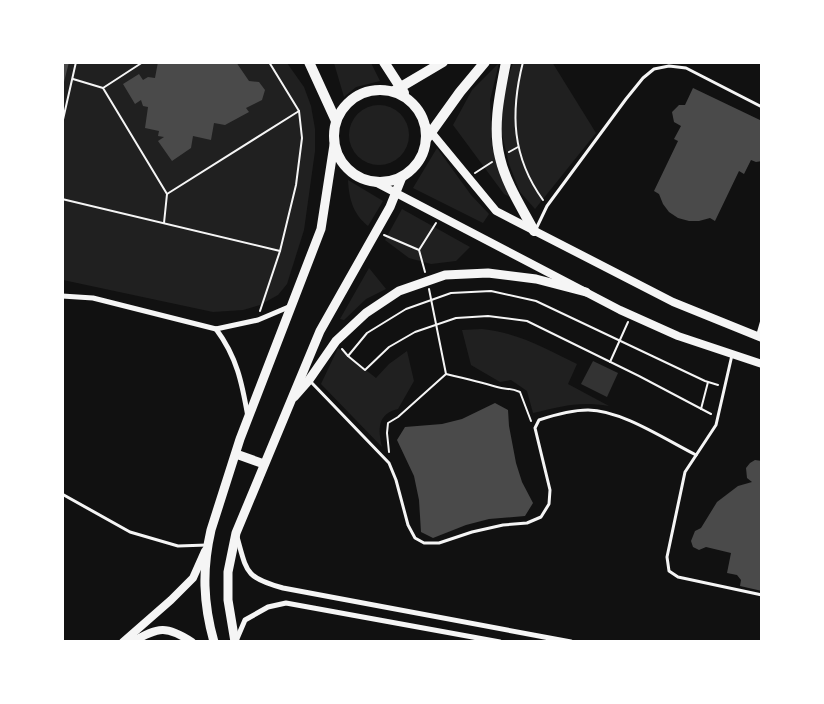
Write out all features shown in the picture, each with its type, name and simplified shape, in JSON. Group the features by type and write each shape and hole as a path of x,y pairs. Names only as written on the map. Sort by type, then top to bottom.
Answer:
{"main road":[{"path":"309,62 336,121"},
{"path":"384,62 397,89 415,105 421,114 428,132"},
{"path":"214,642 205,609 204,584 208,545 248,419 321,229 336,121 342,108 353,98 365,92 380,89 397,89 444,62"},
{"path":"334,144 339,158 349,170 361,178 375,182 389,181 402,177 420,161 425,150 428,132 485,62"},
{"path":"506,62 499,98 497,134 500,157 506,175 534,232"},
{"path":"235,642 228,600 228,572 236,533 320,332 390,207 402,177"},
{"path":"289,403 309,380 336,341 366,313 399,291 445,275 488,273 536,279 586,292"},
{"path":"236,454 264,464"}],"street":[{"path":"428,132 496,211 674,302 759,337"},
{"path":"375,182 631,316 678,336 762,364"},
{"path":"62,296 93,298 216,329 258,320 291,306"},
{"path":"216,329 226,342 236,364 248,419"},
{"path":"236,533 246,569 262,582 283,588 571,642"},
{"path":"123,642 193,578 208,545"},
{"path":"235,642 245,620 268,607 286,603 500,642"},
{"path":"468,636 469,623"},
{"path":"132,642 158,630 171,630 192,642"}],"lane":[{"path":"534,232 547,206 643,78 654,69 670,66 686,68 762,107"},
{"path":"759,337 762,320"},
{"path":"732,355 716,425 685,472 667,557 669,571 678,577 762,595"},
{"path":"301,374 389,463 396,480 408,525 414,538 424,543 439,543 488,529 527,523 541,517 549,504 550,490 535,428 539,420 556,414 588,410 615,414 696,455"},
{"path":"62,494 130,532 178,546 208,545"}],"path":[{"path":"62,124 76,62"},
{"path":"103,88 143,62"},
{"path":"258,320 280,251 296,185 302,138 299,111 269,62"},
{"path":"523,62 516,103 515,133 520,158 527,176 547,206"},
{"path":"73,78 103,88 167,194 164,223"},
{"path":"167,194 299,111"},
{"path":"62,199 280,251"},
{"path":"440,217 419,250 432,299 446,374"},
{"path":"376,232 419,250"},
{"path":"348,356 367,333 406,309 451,293 491,291 536,301 708,382 725,388"},
{"path":"336,341 348,356 365,370 389,347 415,332 456,318 488,316 527,321 718,418"},
{"path":"610,362 631,316"},
{"path":"446,374 487,383 498,388 510,388 520,392 535,428"},
{"path":"389,463 388,423 398,417 446,374"},
{"path":"700,409 708,382"}],"shaded area":[{"path":"552,62 596,133 535,209 520,192 509,164 501,130 505,87 513,63"},
{"path":"63,63 287,63 304,87 311,106 315,129 315,151 304,230 287,284 278,295 260,305 243,310 213,312 63,280"},
{"path":"334,63 371,63 380,81 356,87 344,97"},
{"path":"499,63 490,100 492,147 499,168 514,199 504,194 453,125 472,90"},
{"path":"373,105 385,105 396,110 404,118 409,129 407,147 396,160 385,165 373,165 362,160 354,152 349,141 349,129 354,118 362,110"},
{"path":"437,148 471,195 489,214 483,223 413,188"},
{"path":"348,180 383,201 368,226 355,211 349,194"},
{"path":"402,209 470,247 456,261 431,264 409,258 385,240"},
{"path":"369,268 386,289 366,299 344,320 340,319"},
{"path":"482,329 520,338 577,364 568,384 609,406 579,404 533,413 527,391 511,380 500,382 471,365 462,330"},
{"path":"338,348 376,378 389,364 407,351 414,381 398,409 391,411 383,418 380,428 382,447 321,384"},
{"path":"593,361 618,373 607,397 581,384"}],"building":[{"path":"62,62 69,62 63,86 62,86"},
{"path":"158,62 236,62 249,81 259,82 265,90 262,100 246,108 249,112 225,125 214,123 211,140 193,136 191,148 172,161 158,141 164,137 158,136 159,131 145,128 148,107 143,106 141,100 135,104 123,84 139,74 143,80 148,77 155,78"},
{"path":"693,88 762,121 762,161 756,162 751,160 744,174 739,171 715,221 710,218 689,221 678,218 669,212 659,194 654,191 678,141 674,139 681,126 674,122 672,112 679,105 685,105"},
{"path":"495,403 508,410 516,463 522,482 533,503 525,516 489,519 466,525 433,538 421,532 419,500 414,476 397,440 405,427 442,424 462,419"},
{"path":"755,460 762,461 762,591 740,586 741,580 737,575 727,573 731,553 706,547 699,550 693,547 691,541 695,531 701,528 717,502 738,486 752,482 747,478 746,468"}]}
